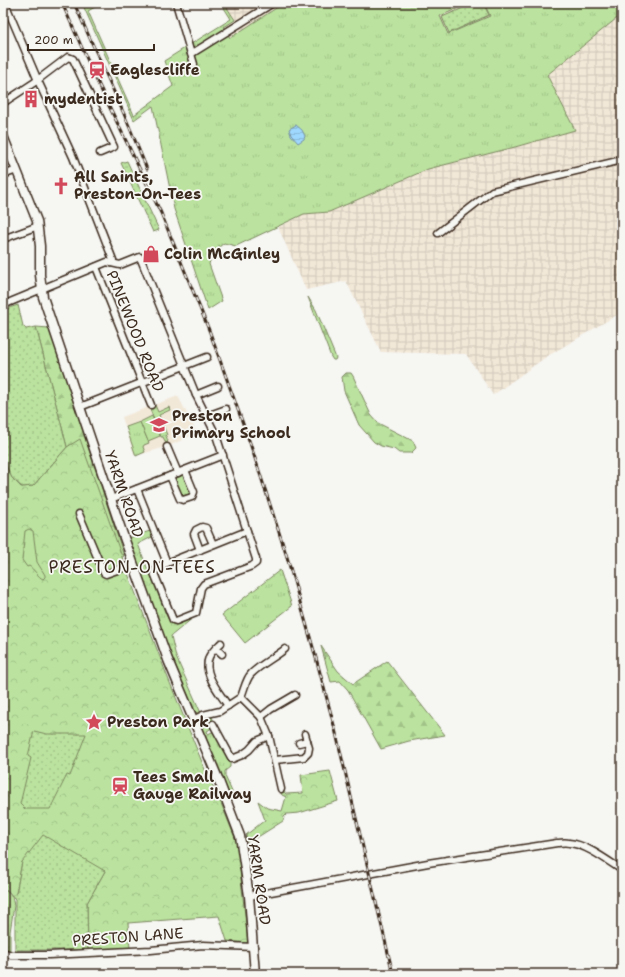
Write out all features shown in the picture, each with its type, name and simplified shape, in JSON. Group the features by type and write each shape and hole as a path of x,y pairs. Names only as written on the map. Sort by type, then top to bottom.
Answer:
{"main road":[{"name":"YARM ROAD","path":"3,136 38,226 41,288 80,407 168,660 217,776 240,836 249,896 255,974"}],"street":[{"path":"5,3 78,170 113,260 112,263"},
{"path":"176,3 194,64"},
{"path":"192,54 273,3"},
{"path":"3,103 68,58 74,59 114,147 100,153"},
{"path":"438,233 492,191 622,160"},
{"path":"3,176 17,170"},
{"path":"3,239 38,226"},
{"path":"3,305 107,262 120,265 140,257 196,395 214,427 256,559 256,563 252,566 204,584 201,588 196,613 174,621 171,619 154,573 156,568 247,531"},
{"name":"PINEWOOD ROAD","path":"96,267 151,405"},
{"path":"80,407 207,357"},
{"path":"196,395 218,386"},
{"path":"208,416 226,409"},
{"path":"167,447 178,473"},
{"path":"112,499 223,455"},
{"path":"170,476 180,499 183,500 192,496 194,492 185,470"},
{"path":"137,489 167,563"},
{"path":"79,514 104,573 106,574 134,564"},
{"path":"200,550 194,534 196,530 202,527 206,528 213,544"},
{"path":"221,643 209,656 207,665 215,687 228,706"},
{"path":"216,648 222,654"},
{"path":"193,720 203,715 220,711 241,697 250,675 275,654 285,649"},
{"path":"262,717 271,709 295,695"},
{"path":"241,697 262,717 269,736 280,786 272,784"},
{"path":"289,698 293,704"},
{"path":"209,732 215,726 234,762 249,750 257,741 269,736"},
{"path":"275,760 304,757 308,753 309,748 305,734"},
{"path":"299,743 307,741"},
{"path":"249,896 428,862 570,842 578,844 596,853 622,870"},
{"name":"PRESTON LANE","path":"3,952 11,954 49,955 151,950 203,945 254,947"}],"shaded area":[{"path":"224,3 284,3 230,38 224,27 235,20"},
{"path":"470,3 506,3 490,16 448,34 440,16"},
{"path":"622,14 622,312 546,357 493,395 466,354 381,352 346,281 306,290 278,227 304,214 329,212 428,169 575,130 547,75"},
{"name":"Preston Primary School","path":"178,396 197,433 169,446 135,456 122,417"}],"green space":[{"path":"82,3 102,3 88,11 134,115 173,86 164,61 231,19 221,3 224,3 235,20 224,27 230,38 284,3 470,3 440,16 448,34 490,16 484,3 544,3 546,5 549,3 622,3 622,14 547,75 575,130 428,169 329,212 304,214 236,246 224,243 213,252 209,264 222,301 208,310 174,209 153,106 134,120"},
{"path":"475,3 483,3 489,15 449,33 442,17"},
{"path":"127,161 159,230 153,232 121,163"},
{"path":"308,297 316,310 336,358 335,360 331,357"},
{"path":"18,305 23,326 26,329 36,327 67,447 33,486 22,487 12,478 3,459 3,310"},
{"path":"36,327 49,328 124,556 107,568 74,498 62,492 24,515 16,516 3,485 3,459 12,478 21,487 33,486 67,447"},
{"path":"346,373 351,373 353,376 371,415 378,423 413,441 416,448 411,453 399,453 394,449 381,446 374,442 359,425 344,391 342,377"},
{"path":"155,405 158,412 169,407 170,410 159,415 167,435 168,445 163,437 161,437 149,407"},
{"path":"152,416 160,436 148,441 140,422"},
{"path":"140,422 149,443 143,447 145,452 136,456 126,427"},
{"name":"Preston Park","path":"80,439 127,571 166,673 206,772 221,803 237,843 248,943 227,941 219,916 128,923 130,948 88,950 87,903 105,871 22,862 15,899 8,891 3,889 3,459 12,478 21,487 33,486 67,447"},
{"path":"184,474 192,494 183,499 174,479"},
{"path":"29,529 33,531 37,562 45,575 43,579 39,577 31,567 27,567 22,560 25,531"},
{"path":"150,531 152,537 138,544 148,570 152,573 152,577 164,611 173,623 177,624 194,617 171,636 176,657 201,713 197,713 194,710 162,633 129,538"},
{"path":"280,570 292,606 245,643 222,615"},
{"path":"321,646 338,671 353,684 387,661 445,735 409,741 381,749 348,690 340,681 331,682"},
{"path":"212,717 213,726 207,731 208,734 212,732 215,733 230,760 230,767 225,771 225,776 233,794 229,794 201,726 204,721"},
{"path":"34,731 47,734 86,734 70,776 67,775 50,809 25,809 20,804 31,758 28,756"},
{"path":"330,771 338,801 299,813 287,814 283,821 247,842 246,835 265,820 258,801 267,808 282,811 286,797 282,795 279,789 282,789 286,794 303,793 301,775"},
{"path":"43,835 105,871 87,903 88,950 15,950 15,899 22,862"},
{"path":"3,890 12,896 14,906 10,932 10,952 3,950"}],"water":[{"path":"296,125 302,130 305,136 304,139 298,143 291,135 289,129"}],"railway":[{"path":"62,3 95,77 161,213 209,330 250,443 287,557 316,658 335,729 393,974"},
{"path":"74,3 147,169"}],"place":[{"name":"Eaglescliffe","path":"97,70"},
{"name":"mydentist","path":"31,99"},
{"name":"All Saints, Preston-On-Tees","path":"61,186"},
{"name":"Colin McGinley","path":"151,254"},
{"name":"Preston Primary School","path":"159,425"},
{"name":"Preston Park","path":"94,722"},
{"name":"Tees Small Gauge Railway","path":"120,786"}],"district":[{"name":"PRESTON-ON-TEES","path":"132,567"}]}
